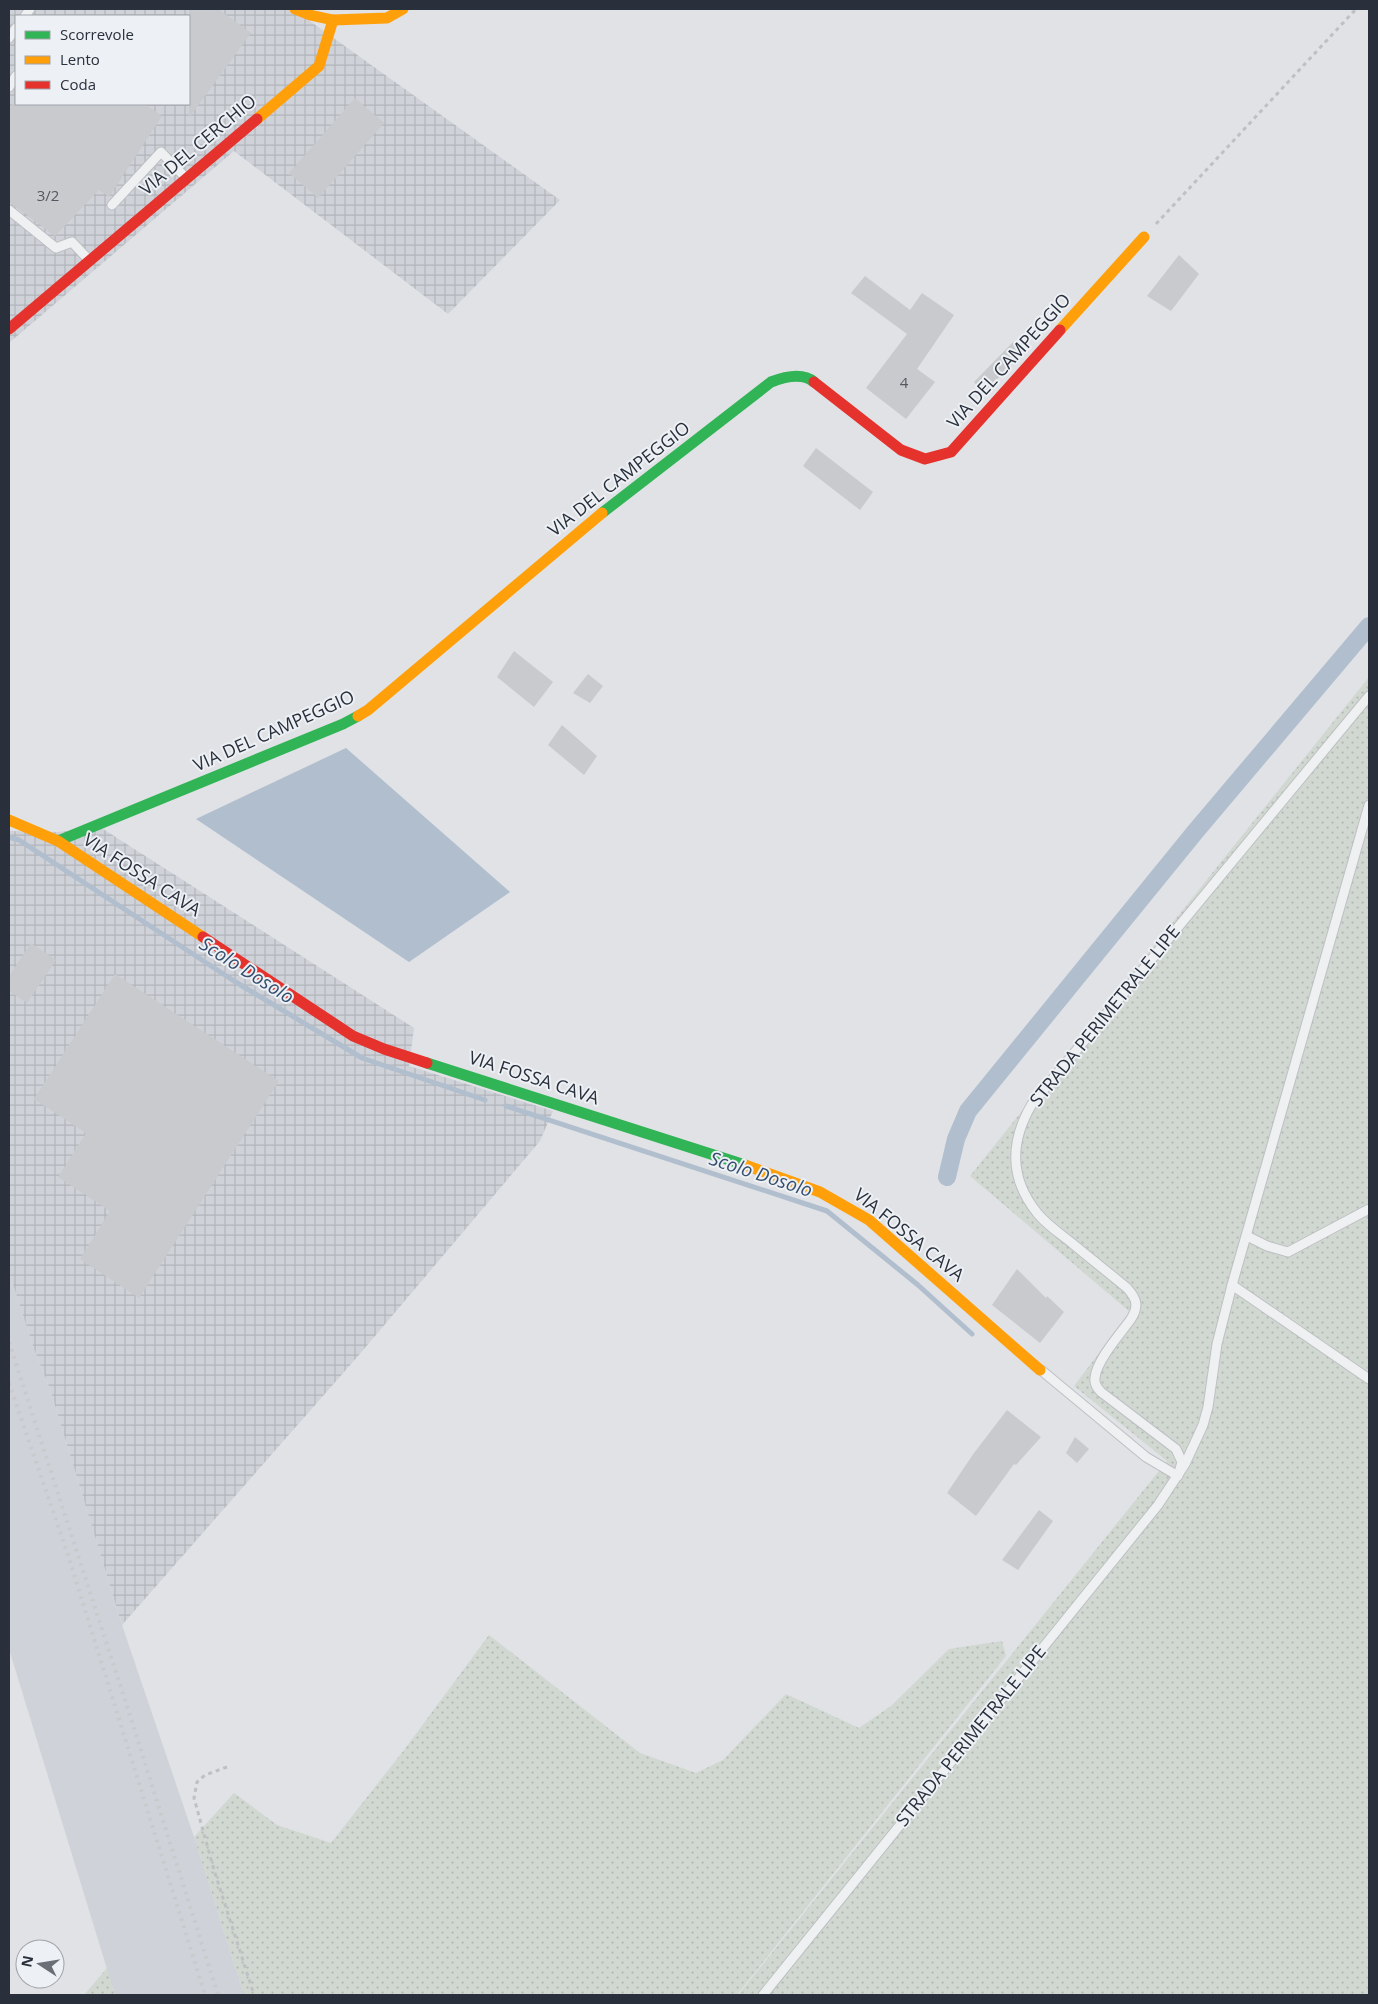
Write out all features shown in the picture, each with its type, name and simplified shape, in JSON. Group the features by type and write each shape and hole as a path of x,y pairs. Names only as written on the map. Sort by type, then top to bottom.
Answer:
{"street":[{"path":"295,9 310,15 333,20 387,18 403,9"},
{"name":"VIA DEL CERCHIO","path":"9,329 319,66 333,20"},
{"name":"VIA DEL CAMPEGGIO","path":"58,841 343,724 368,710 580,530 771,382 788,376 810,379 901,450 925,459 951,452 1144,237"},
{"name":"VIA FOSSA CAVA","path":"9,820 58,841 353,1036 384,1049 788,1179 823,1192 842,1202 869,1220 1040,1370"}],"lane":[{"path":"112,205 161,152 186,178"},
{"path":"9,210 56,248 72,242 89,260"},
{"name":"STRADA PERIMETRALE LIPE","path":"1178,1476 1182,1462 1176,1449 1096,1387 1097,1368 1136,1312 1137,1303 1128,1288 1038,1213 1025,1192 1017,1170 1014,1156 1019,1128 1032,1104 1369,696"},
{"name":"STRADA PERIMETRALE LIPE","path":"763,1995 1158,1505 1178,1476 1203,1425 1208,1407 1217,1344 1232,1285 1369,804"},
{"path":"1247,1236 1267,1246 1288,1252 1369,1209"},
{"path":"1232,1285 1369,1378"},
{"path":"1040,1370 1146,1457 1178,1476"}],"path":[{"path":"1144,237 1356,9"},
{"path":"227,1768 208,1773 197,1782 194,1798 214,1870 254,1995"}],"shaded area":[{"path":"9,9 293,9 560,200 448,314 234,151 9,343"},
{"path":"1369,677 1369,1995 738,1995 1167,1461 1074,1386 1130,1312 970,1176"},
{"path":"100,827 414,1028 409,1066 553,1111 540,1141 359,1355 122,1625 50,1389 34,1349 9,1272 9,831 58,832"},
{"path":"9,1272 34,1349 50,1389 122,1625 194,1837 244,1995 115,1995 9,1649"},
{"path":"489,1635 640,1753 696,1773 723,1760 786,1694 859,1728 891,1706 949,1649 1002,1641 1006,1656 737,1995 244,1995 194,1837 234,1793 277,1825 331,1843 404,1750"},
{"path":"107,1968 115,1995 84,1995"}],"water":[{"path":"346,748 510,892 409,962 196,819"}],"building":[{"path":"189,9 218,9 251,33 189,118 190,15"},
{"path":"355,98 384,123 318,198 289,173"},
{"path":"13,104 146,105 162,116 109,197 99,190 55,236 9,202 9,109"},
{"path":"1179,255 1199,274 1171,311 1147,296"},
{"path":"865,276 910,310 922,293 954,315 917,369 935,382 906,419 866,388 907,334 851,293"},
{"path":"1013,342 1021,353 984,394 974,382"},
{"path":"816,448 873,492 860,510 803,466"},
{"path":"514,651 553,682 534,707 497,677"},
{"path":"588,674 603,686 590,703 573,693"},
{"path":"562,725 597,756 584,775 548,745"},
{"path":"31,943 56,960 27,1003 9,991 9,976"},
{"path":"115,974 279,1081 139,1298 80,1259 110,1211 58,1177 86,1133 34,1099"},
{"path":"1017,1269 1046,1298 1047,1296 1064,1312 1040,1343 992,1305"},
{"path":"1007,1410 1041,1437 1016,1465 1014,1464 976,1516 947,1493 974,1453"},
{"path":"1075,1437 1089,1449 1077,1463 1066,1453"},
{"path":"1039,1510 1053,1521 1018,1570 1002,1560"}],"waterway":[{"path":"947,1177 956,1139 968,1111 1195,832 1369,626"},
{"name":"Scolo Dosolo","path":"9,837 19,840 234,981 362,1058 485,1100"},
{"name":"Scolo Dosolo","path":"506,1106 827,1211 918,1285 972,1334"}],"railway":[{"path":"9,1342 218,1995"},
{"path":"9,1383 67,1552 205,1995"}],"traffic: fast":[{"path":"602,513 771,382 787,377 799,376 814,382"},
{"path":"58,841 343,724 358,716"},
{"path":"427,1063 745,1165"}],"traffic: slow":[{"path":"295,9 310,15 333,20 387,18 403,9"},
{"path":"257,119 319,66 333,20"},
{"path":"1060,330 1144,237"},
{"path":"358,716 368,710 602,513"},
{"path":"9,820 58,841 203,937"},
{"path":"745,1165 820,1192 869,1220 1040,1370"}],"traffic: jam":[{"path":"9,329 257,119"},
{"path":"814,382 901,450 925,459 951,452 1060,330"},
{"path":"203,937 353,1036 384,1049 427,1063"}]}
